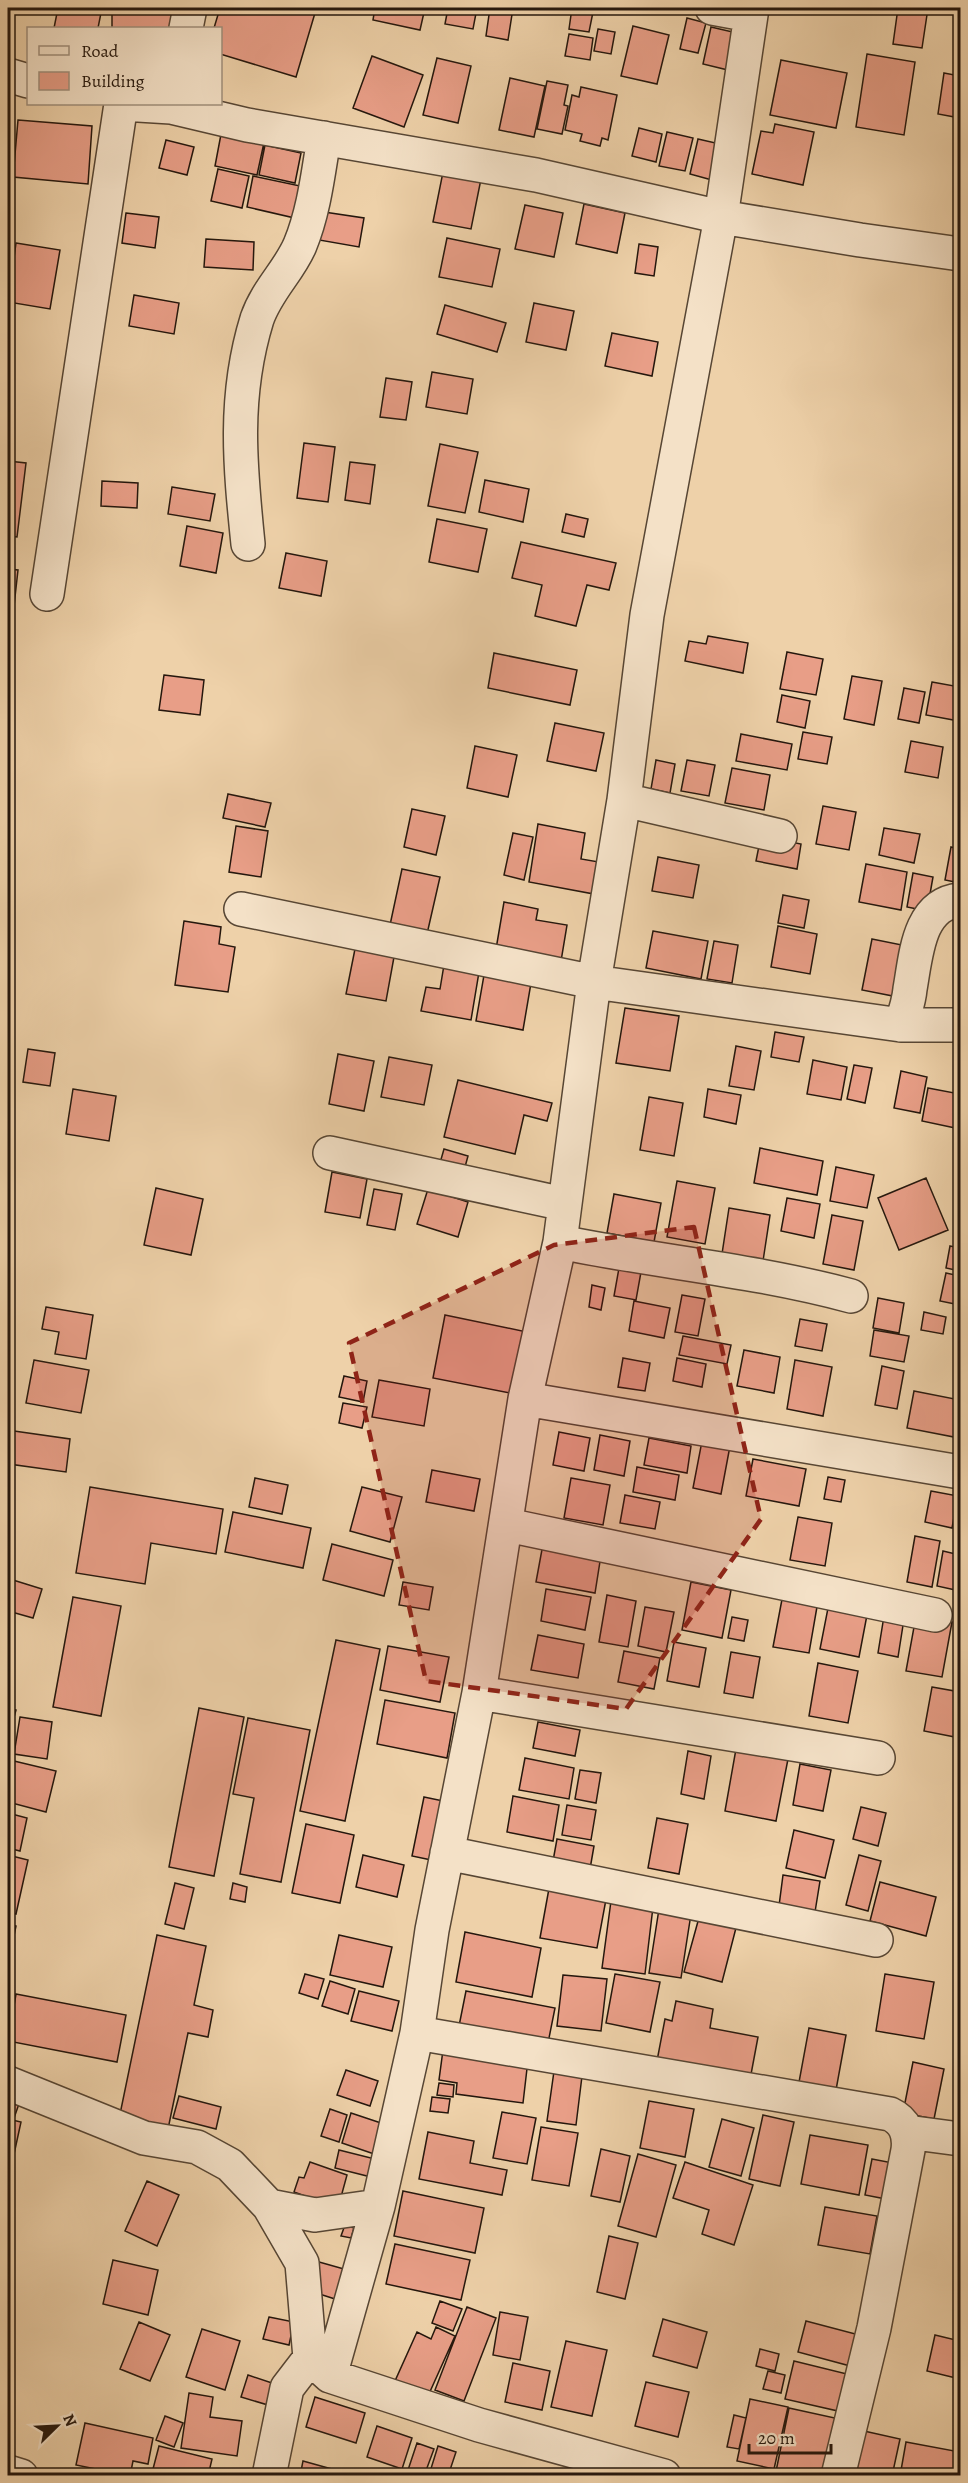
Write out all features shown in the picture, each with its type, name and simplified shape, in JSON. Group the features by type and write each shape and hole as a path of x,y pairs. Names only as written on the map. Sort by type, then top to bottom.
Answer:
{"street":[{"path":"186,27 190,8"},
{"path":"269,2475 287,2388 320,2367 378,2206 417,2033 432,1930 479,1692 525,1399 560,1242 594,982 624,800 647,615 721,217 751,11 712,8"},
{"path":"8,75 27,81"},
{"path":"47,594 121,105"},
{"path":"172,105 246,125 536,175 721,217 960,254"},
{"path":"248,544 239,451 244,370 258,318 270,288 300,246 313,203 324,138"},
{"path":"624,800 780,836"},
{"path":"901,1025 916,949 926,922 935,911 947,903 960,900"},
{"path":"241,909 594,982 901,1025 960,1025"},
{"path":"330,1153 564,1204"},
{"path":"560,1242 620,1254 790,1280 851,1296"},
{"path":"525,1399 960,1472"},
{"path":"507,1525 935,1615"},
{"path":"479,1692 878,1758"},
{"path":"447,1853 876,1940"},
{"path":"417,2033 890,2114 902,2122 908,2132 908,2150 874,2328 838,2475"},
{"path":"8,2083 144,2138 196,2147 230,2165 269,2206 302,2263 320,2367"},
{"path":"908,2132 960,2139"},
{"path":"269,2206 315,2215 378,2206"},
{"path":"320,2367 479,2425 664,2475"},
{"path":"8,2472 21,2475"}],"highlighted area":[{"path":"694,1227 761,1519 626,1709 426,1681 349,1343 554,1245"}],"building":[{"path":"58,8 102,8 98,27 54,27"},
{"path":"112,8 176,8 176,27 112,27"},
{"path":"220,8 295,8 315,13 296,77 222,55 222,27 214,27"},
{"path":"375,8 425,8 420,30 373,20"},
{"path":"448,8 477,8 473,29 445,24"},
{"path":"490,8 513,8 508,40 486,36"},
{"path":"572,8 593,12 589,32 569,29"},
{"path":"898,8 928,8 922,48 893,44"},
{"path":"687,18 706,23 698,53 680,49"},
{"path":"633,26 669,35 657,84 621,76"},
{"path":"711,27 737,33 728,70 703,64"},
{"path":"598,29 615,32 611,54 594,51"},
{"path":"569,34 593,38 590,60 565,56"},
{"path":"867,54 915,62 904,135 856,127"},
{"path":"372,56 423,75 404,127 353,108"},
{"path":"437,58 471,66 458,123 423,115"},
{"path":"781,60 847,73 836,128 770,115"},
{"path":"944,73 960,76 960,118 938,114"},
{"path":"510,78 545,86 534,137 499,130"},
{"path":"547,81 568,85 564,105 568,106 562,134 537,129"},
{"path":"581,87 617,95 608,140 602,138 600,146 580,141 582,134 565,130 572,95 579,97"},
{"path":"18,120 92,126 88,184 13,177"},
{"path":"775,124 814,132 803,185 752,174 761,131 773,133"},
{"path":"639,128 662,134 656,162 632,156"},
{"path":"222,129 265,138 257,175 215,166"},
{"path":"667,132 693,138 685,171 659,166"},
{"path":"698,139 720,144 712,180 690,174"},
{"path":"166,140 194,147 187,175 159,168"},
{"path":"265,145 301,153 295,183 259,175"},
{"path":"218,169 249,176 242,208 211,201"},
{"path":"443,172 481,179 471,229 433,222"},
{"path":"253,176 305,187 299,219 247,207"},
{"path":"584,204 625,213 617,253 576,244"},
{"path":"525,205 563,213 554,257 515,249"},
{"path":"324,212 364,218 359,247 319,240"},
{"path":"126,213 159,217 155,248 122,243"},
{"path":"447,238 500,249 492,287 439,277"},
{"path":"206,239 254,242 253,270 204,267"},
{"path":"16,243 60,250 50,309 8,302"},
{"path":"639,244 658,247 654,276 635,273"},
{"path":"134,295 179,303 174,334 129,326"},
{"path":"534,303 574,311 566,350 526,342"},
{"path":"445,305 506,323 497,352 437,334"},
{"path":"612,333 658,342 652,376 605,366"},
{"path":"432,372 473,379 467,414 426,407"},
{"path":"386,378 412,382 406,420 380,417"},
{"path":"304,443 335,447 328,502 297,498"},
{"path":"440,444 478,452 465,513 428,506"},
{"path":"8,461 26,463 17,537 8,536"},
{"path":"350,462 375,465 370,504 345,500"},
{"path":"485,480 529,489 523,522 479,512"},
{"path":"102,481 138,483 137,508 101,506"},
{"path":"172,487 215,494 210,521 168,514"},
{"path":"566,514 588,519 584,537 562,532"},
{"path":"437,519 487,529 478,572 429,562"},
{"path":"187,526 223,533 216,573 180,566"},
{"path":"521,542 616,563 609,590 587,585 576,626 535,616 542,585 512,578"},
{"path":"286,553 327,561 321,596 279,588"},
{"path":"8,569 18,570 14,606 8,605"},
{"path":"708,636 748,643 743,673 685,661 689,641 706,644"},
{"path":"787,652 823,659 816,695 780,689"},
{"path":"494,653 577,670 570,705 488,688"},
{"path":"164,675 204,680 200,715 159,710"},
{"path":"852,676 882,681 874,725 844,719"},
{"path":"932,682 960,687 959,721 926,715"},
{"path":"904,688 925,692 919,723 898,719"},
{"path":"782,695 810,701 805,728 777,722"},
{"path":"555,723 604,733 596,771 547,761"},
{"path":"803,732 832,737 827,764 798,759"},
{"path":"741,734 792,744 787,770 736,761"},
{"path":"911,741 943,747 938,778 905,772"},
{"path":"475,746 517,755 508,797 467,788"},
{"path":"656,760 675,764 670,793 651,789"},
{"path":"687,760 715,765 709,796 681,791"},
{"path":"732,768 770,775 764,810 725,803"},
{"path":"228,794 271,803 265,827 223,818"},
{"path":"823,806 856,812 849,850 816,844"},
{"path":"412,809 445,816 436,855 404,847"},
{"path":"538,824 585,833 581,859 599,862 594,894 529,882"},
{"path":"236,826 268,831 261,877 229,872"},
{"path":"884,828 920,834 914,863 879,855"},
{"path":"513,833 533,837 524,880 504,875"},
{"path":"761,836 801,844 797,869 756,861"},
{"path":"951,847 960,849 960,883 945,880"},
{"path":"658,857 699,865 693,898 652,891"},
{"path":"866,864 907,872 901,910 859,902"},
{"path":"402,869 440,877 427,934 390,925"},
{"path":"913,873 933,877 927,911 907,907"},
{"path":"783,895 809,900 804,928 778,923"},
{"path":"504,902 538,909 536,920 567,925 560,967 495,955"},
{"path":"184,921 221,927 219,944 235,947 228,992 175,985"},
{"path":"778,926 817,934 810,974 771,967"},
{"path":"653,931 708,941 701,979 646,968"},
{"path":"872,939 907,946 898,997 862,990"},
{"path":"714,941 738,945 732,983 707,979"},
{"path":"355,949 394,957 386,1001 346,994"},
{"path":"444,965 479,972 471,1020 421,1011 426,987 440,989"},
{"path":"484,975 531,983 523,1030 476,1021"},
{"path":"625,1008 679,1016 670,1071 616,1063"},
{"path":"775,1032 804,1037 799,1062 771,1057"},
{"path":"736,1046 761,1051 754,1090 729,1086"},
{"path":"28,1049 55,1053 50,1086 23,1082"},
{"path":"338,1054 374,1061 364,1111 329,1104"},
{"path":"389,1057 432,1065 424,1105 381,1097"},
{"path":"813,1060 847,1067 841,1100 807,1094"},
{"path":"854,1065 872,1068 865,1103 847,1099"},
{"path":"901,1071 927,1077 920,1113 894,1108"},
{"path":"458,1080 552,1103 547,1121 524,1115 515,1154 444,1137"},
{"path":"928,1088 960,1094 960,1129 922,1121"},
{"path":"73,1089 116,1096 109,1141 66,1134"},
{"path":"708,1089 741,1095 736,1124 704,1117"},
{"path":"649,1097 683,1103 674,1156 640,1150"},
{"path":"760,1148 823,1161 817,1195 754,1183"},
{"path":"444,1149 468,1156 462,1178 438,1170"},
{"path":"836,1167 874,1175 867,1208 830,1201"},
{"path":"332,1172 367,1179 360,1218 325,1212"},
{"path":"926,1178 948,1230 899,1250 878,1198"},
{"path":"677,1181 715,1188 705,1244 667,1237"},
{"path":"156,1188 203,1199 191,1255 144,1245"},
{"path":"374,1189 402,1194 395,1230 367,1225"},
{"path":"428,1189 468,1202 458,1237 417,1224"},
{"path":"614,1194 661,1203 654,1242 607,1233"},
{"path":"787,1198 820,1204 814,1238 781,1231"},
{"path":"729,1208 770,1215 763,1261 722,1254"},
{"path":"832,1215 863,1221 854,1270 823,1264"},
{"path":"950,1246 960,1248 960,1271 946,1268"},
{"path":"619,1268 641,1272 636,1300 614,1296"},
{"path":"946,1273 960,1276 960,1305 940,1301"},
{"path":"592,1285 605,1288 601,1310 589,1307"},
{"path":"682,1295 705,1299 698,1336 675,1332"},
{"path":"878,1298 904,1303 899,1333 873,1328"},
{"path":"634,1301 670,1308 664,1338 629,1331"},
{"path":"46,1307 93,1315 86,1359 55,1354 59,1332 42,1329"},
{"path":"924,1312 946,1317 943,1334 921,1330"},
{"path":"445,1315 527,1332 515,1394 433,1378"},
{"path":"800,1319 827,1324 822,1351 795,1346"},
{"path":"874,1330 909,1336 904,1362 870,1356"},
{"path":"683,1336 731,1345 727,1364 679,1355"},
{"path":"744,1350 780,1357 774,1393 737,1386"},
{"path":"623,1358 650,1363 645,1391 618,1387"},
{"path":"677,1358 706,1364 702,1387 673,1381"},
{"path":"34,1360 89,1370 81,1413 26,1403"},
{"path":"795,1360 832,1367 823,1416 787,1409"},
{"path":"882,1366 904,1371 897,1409 875,1405"},
{"path":"344,1376 367,1381 363,1402 339,1397"},
{"path":"379,1380 430,1389 424,1426 372,1417"},
{"path":"914,1391 960,1400 954,1437 907,1428"},
{"path":"343,1403 367,1407 362,1428 339,1423"},
{"path":"14,1431 70,1439 66,1472 9,1464"},
{"path":"559,1432 590,1438 584,1471 553,1465"},
{"path":"600,1435 630,1441 624,1476 594,1470"},
{"path":"649,1438 691,1446 687,1473 644,1465"},
{"path":"702,1441 730,1446 721,1494 693,1488"},
{"path":"753,1459 806,1469 799,1506 746,1496"},
{"path":"637,1467 679,1475 675,1500 633,1492"},
{"path":"432,1470 480,1479 474,1511 426,1502"},
{"path":"828,1477 845,1480 841,1502 824,1499"},
{"path":"255,1478 288,1485 282,1514 249,1507"},
{"path":"571,1478 610,1485 603,1525 564,1518"},
{"path":"90,1487 223,1509 216,1554 151,1543 145,1584 76,1573"},
{"path":"362,1487 402,1497 390,1542 350,1531"},
{"path":"931,1491 958,1496 952,1528 925,1522"},
{"path":"625,1495 660,1502 655,1529 620,1523"},
{"path":"233,1512 311,1528 303,1568 225,1552"},
{"path":"798,1517 832,1523 825,1566 790,1560"},
{"path":"915,1536 940,1541 932,1587 907,1582"},
{"path":"332,1544 393,1560 384,1596 323,1580"},
{"path":"543,1544 601,1555 595,1593 536,1582"},
{"path":"943,1551 960,1555 960,1591 937,1586"},
{"path":"13,1580 42,1589 33,1618 8,1611"},
{"path":"403,1582 433,1587 429,1610 399,1605"},
{"path":"691,1582 731,1590 722,1638 682,1630"},
{"path":"546,1589 591,1597 585,1630 541,1621"},
{"path":"783,1594 818,1601 809,1653 773,1647"},
{"path":"607,1595 636,1601 628,1647 599,1642"},
{"path":"73,1597 121,1606 101,1716 53,1707"},
{"path":"645,1607 674,1612 666,1652 638,1646"},
{"path":"828,1608 867,1615 859,1657 820,1649"},
{"path":"884,1616 904,1619 898,1657 878,1653"},
{"path":"916,1616 952,1622 942,1677 906,1671"},
{"path":"732,1617 748,1620 744,1641 728,1638"},
{"path":"538,1635 584,1644 578,1678 531,1670"},
{"path":"336,1640 380,1649 345,1821 300,1811"},
{"path":"674,1642 706,1648 699,1687 667,1681"},
{"path":"388,1646 449,1657 440,1702 380,1690"},
{"path":"624,1651 660,1658 654,1689 618,1682"},
{"path":"731,1652 760,1657 753,1698 724,1693"},
{"path":"818,1663 858,1671 848,1723 809,1716"},
{"path":"932,1687 960,1692 960,1738 924,1731"},
{"path":"385,1700 455,1713 447,1758 377,1744"},
{"path":"8,1708 16,1710 8,1739"},
{"path":"199,1708 244,1717 214,1876 169,1867"},
{"path":"20,1717 52,1722 47,1759 14,1754"},
{"path":"248,1718 310,1730 281,1882 240,1874 254,1798 233,1794"},
{"path":"538,1722 580,1730 575,1756 533,1748"},
{"path":"736,1749 788,1759 776,1821 725,1811"},
{"path":"688,1751 711,1756 704,1799 681,1794"},
{"path":"525,1758 574,1768 569,1799 519,1790"},
{"path":"14,1761 56,1771 46,1812 8,1802 8,1787"},
{"path":"800,1764 831,1770 823,1811 793,1805"},
{"path":"580,1770 601,1773 596,1803 575,1799"},
{"path":"513,1796 559,1805 553,1841 507,1832"},
{"path":"424,1797 453,1803 441,1862 412,1856"},
{"path":"567,1805 596,1810 591,1840 562,1835"},
{"path":"861,1807 886,1813 878,1846 853,1839"},
{"path":"8,1813 27,1818 20,1851 8,1848"},
{"path":"657,1818 688,1824 679,1874 648,1868"},
{"path":"306,1824 354,1835 340,1903 292,1893"},
{"path":"794,1830 834,1840 825,1878 786,1868"},
{"path":"557,1839 594,1846 590,1869 553,1861"},
{"path":"8,1855 28,1860 16,1914 8,1912"},
{"path":"363,1855 404,1865 397,1897 356,1887"},
{"path":"859,1855 881,1861 868,1911 846,1905"},
{"path":"783,1875 820,1881 815,1912 779,1906"},
{"path":"880,1882 936,1897 926,1936 870,1921"},
{"path":"175,1883 194,1888 184,1929 165,1924"},
{"path":"233,1883 247,1887 245,1902 230,1899"},
{"path":"550,1883 607,1894 597,1948 540,1938"},
{"path":"611,1901 653,1907 645,1974 602,1968"},
{"path":"659,1909 691,1914 681,1978 649,1973"},
{"path":"700,1914 737,1924 722,1982 684,1972"},
{"path":"8,1924 16,1926 8,1964"},
{"path":"465,1932 541,1948 532,1997 456,1982"},
{"path":"157,1935 206,1946 194,2005 213,2010 208,2037 188,2033 168,2129 119,2119"},
{"path":"339,1935 392,1947 383,1987 330,1975"},
{"path":"305,1974 324,1979 318,1999 299,1993"},
{"path":"615,1974 660,1982 650,2032 606,2023"},
{"path":"885,1974 934,1982 924,2039 876,2031"},
{"path":"563,1975 607,1979 601,2031 557,2026"},
{"path":"330,1981 355,1989 348,2014 322,2006"},
{"path":"359,1991 399,2001 392,2031 351,2021"},
{"path":"466,1991 555,2008 547,2048 458,2031"},
{"path":"16,1994 126,2015 117,2062 8,2041"},
{"path":"676,2001 713,2009 710,2028 758,2037 749,2085 656,2066 665,2019 672,2021"},
{"path":"809,2028 846,2035 834,2101 797,2093"},
{"path":"443,2050 528,2060 523,2103 456,2094 457,2083 439,2080"},
{"path":"913,2062 944,2069 934,2119 903,2113"},
{"path":"555,2064 583,2068 576,2125 547,2121"},
{"path":"346,2070 378,2081 370,2106 337,2095"},
{"path":"439,2083 454,2085 453,2097 437,2095"},
{"path":"179,2096 221,2107 216,2129 173,2118"},
{"path":"8,2097 20,2101 14,2118 8,2116"},
{"path":"432,2097 450,2099 448,2113 430,2111"},
{"path":"649,2101 694,2109 685,2157 640,2148"},
{"path":"330,2109 347,2115 339,2142 321,2136"},
{"path":"502,2112 536,2118 527,2164 493,2158"},
{"path":"351,2113 390,2126 380,2156 342,2143"},
{"path":"763,2115 794,2122 780,2186 749,2179"},
{"path":"8,2119 21,2122 11,2168 8,2167"},
{"path":"722,2119 754,2128 741,2176 709,2167"},
{"path":"541,2127 578,2133 569,2186 532,2180"},
{"path":"428,2132 474,2141 470,2163 507,2170 502,2195 419,2179"},
{"path":"810,2135 868,2145 859,2195 801,2184"},
{"path":"601,2149 630,2156 620,2202 591,2196"},
{"path":"339,2150 379,2160 375,2178 335,2168"},
{"path":"638,2154 676,2165 656,2237 618,2226"},
{"path":"872,2159 893,2163 886,2199 865,2195"},
{"path":"310,2162 347,2175 341,2197 316,2200 294,2192 299,2177 304,2178"},
{"path":"685,2162 753,2185 734,2245 702,2234 709,2210 673,2198"},
{"path":"147,2181 179,2195 157,2246 125,2231"},
{"path":"403,2191 484,2208 475,2253 394,2236"},
{"path":"825,2207 877,2216 870,2254 818,2245"},
{"path":"345,2225 354,2228 351,2238 341,2236"},
{"path":"609,2236 638,2243 625,2299 597,2292"},
{"path":"395,2244 470,2260 461,2300 386,2284"},
{"path":"113,2260 158,2270 148,2315 103,2304"},
{"path":"312,2260 344,2269 335,2299 310,2291"},
{"path":"440,2301 462,2309 453,2331 432,2323"},
{"path":"467,2307 496,2318 464,2401 435,2390"},
{"path":"500,2312 528,2317 520,2360 493,2355"},
{"path":"269,2317 294,2322 289,2345 263,2339"},
{"path":"663,2319 707,2332 697,2368 653,2356"},
{"path":"806,2321 863,2336 854,2367 798,2352"},
{"path":"139,2322 170,2335 150,2381 120,2369"},
{"path":"436,2327 455,2336 428,2396 395,2381 417,2332 431,2339"},
{"path":"202,2329 240,2341 225,2390 186,2377"},
{"path":"935,2335 960,2341 960,2379 927,2371"},
{"path":"566,2341 607,2350 592,2416 551,2407"},
{"path":"760,2349 779,2354 775,2371 756,2366"},
{"path":"794,2361 847,2374 838,2411 785,2399"},
{"path":"513,2363 550,2371 542,2410 505,2402"},
{"path":"768,2371 785,2375 781,2393 763,2389"},
{"path":"248,2375 275,2384 268,2405 241,2397"},
{"path":"646,2382 689,2392 678,2437 635,2426"},
{"path":"189,2393 213,2397 210,2417 242,2421 237,2456 181,2448"},
{"path":"315,2397 365,2413 356,2443 306,2427"},
{"path":"750,2399 788,2407 774,2469 737,2461"},
{"path":"789,2408 844,2420 831,2476 775,2476"},
{"path":"734,2415 746,2418 739,2449 727,2447"},
{"path":"165,2416 183,2423 174,2447 156,2440"},
{"path":"85,2423 153,2438 148,2464 133,2461 130,2476 76,2465"},
{"path":"377,2426 412,2438 402,2469 367,2457"},
{"path":"864,2431 900,2439 892,2476 854,2474"},
{"path":"906,2442 960,2452 959,2476 900,2476"},
{"path":"417,2443 434,2449 424,2476 406,2476"},
{"path":"159,2446 212,2459 208,2476 170,2476 170,2473 153,2469"},
{"path":"438,2446 456,2452 448,2476 429,2475"},
{"path":"303,2461 357,2476 300,2476"}]}
